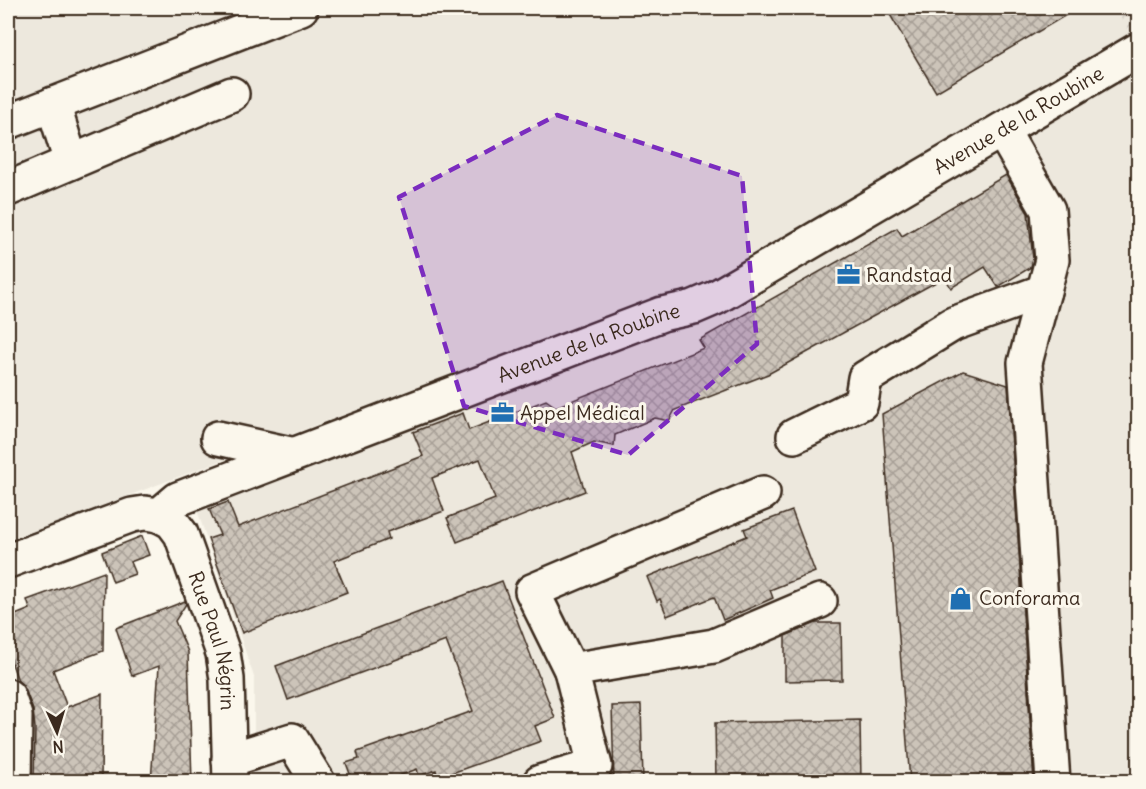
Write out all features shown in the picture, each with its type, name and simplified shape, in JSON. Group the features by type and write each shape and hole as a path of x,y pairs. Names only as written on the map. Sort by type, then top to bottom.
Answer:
{"street":[{"path":"8,122 301,8"},
{"name":"Avenue de la Roubine","path":"159,515 178,499 291,454 662,314 694,307 715,298 1138,50"},
{"path":"8,189 232,94"},
{"path":"53,104 71,162"},
{"path":"1002,130 1048,210 1052,260 1025,363 1053,782"},
{"path":"794,436 861,403 865,378 953,324 1044,291"},
{"path":"218,438 291,454"},
{"path":"540,782 595,766 571,670 532,591 763,493"},
{"path":"8,561 132,515 145,513 159,515"},
{"name":"Rue Paul Négrin","path":"159,515 172,522 181,534 224,653 230,771"},
{"path":"571,670 714,646 820,600"},
{"path":"8,696 15,716 14,782"},
{"path":"230,771 292,740 318,782"}],"highlighted area":[{"path":"557,115 742,176 757,344 628,455 464,406 399,197"}],"shaded area":[{"path":"8,8 1138,8 1138,781 254,781 254,677 197,510 651,299 8,541"},
{"path":"1114,8 1138,8 1138,44"}],"building":[{"path":"886,8 1078,8 936,92"},
{"path":"1006,175 1028,213 1033,259 1031,267 998,287 985,267 951,288 945,277 768,374 675,410 669,421 655,418 615,435 614,446 594,442 572,452 585,491 457,542 447,518 495,499 480,459 432,478 444,511 387,532 389,539 334,561 347,592 242,633 208,539 220,535 209,509 228,502 238,527 423,456 413,432 463,413 469,430 546,400 556,407 704,348 699,340 897,228 902,236"},
{"name":"Conforama","path":"963,371 1008,385 1034,782 910,782 882,414"},
{"path":"792,511 815,572 770,590 773,598 723,620 714,597 667,616 660,599 657,601 647,577 747,536 744,529"},
{"path":"142,536 149,555 130,562 135,574 113,582 102,552"},
{"path":"104,572 103,651 53,670 67,707 102,694 101,782 34,782 33,710 25,689 18,681 8,652 8,618 30,609 27,600"},
{"path":"502,581 555,718 535,726 541,741 438,778 436,770 419,776 417,769 383,782 353,782 346,763 359,759 357,752 473,711 446,641 288,700 276,666"},
{"path":"185,601 186,604 175,621 188,652 192,782 151,782 159,666 132,676 116,628"},
{"path":"816,623 841,623 842,680 785,681 785,636"},
{"path":"641,705 643,782 614,782 612,706"},
{"path":"860,720 861,782 716,782 715,723"}],"place":[{"name":"Randstad","path":"848,275"},
{"name":"Appel Médical","path":"502,413"},
{"name":"Conforama","path":"961,598"}]}
